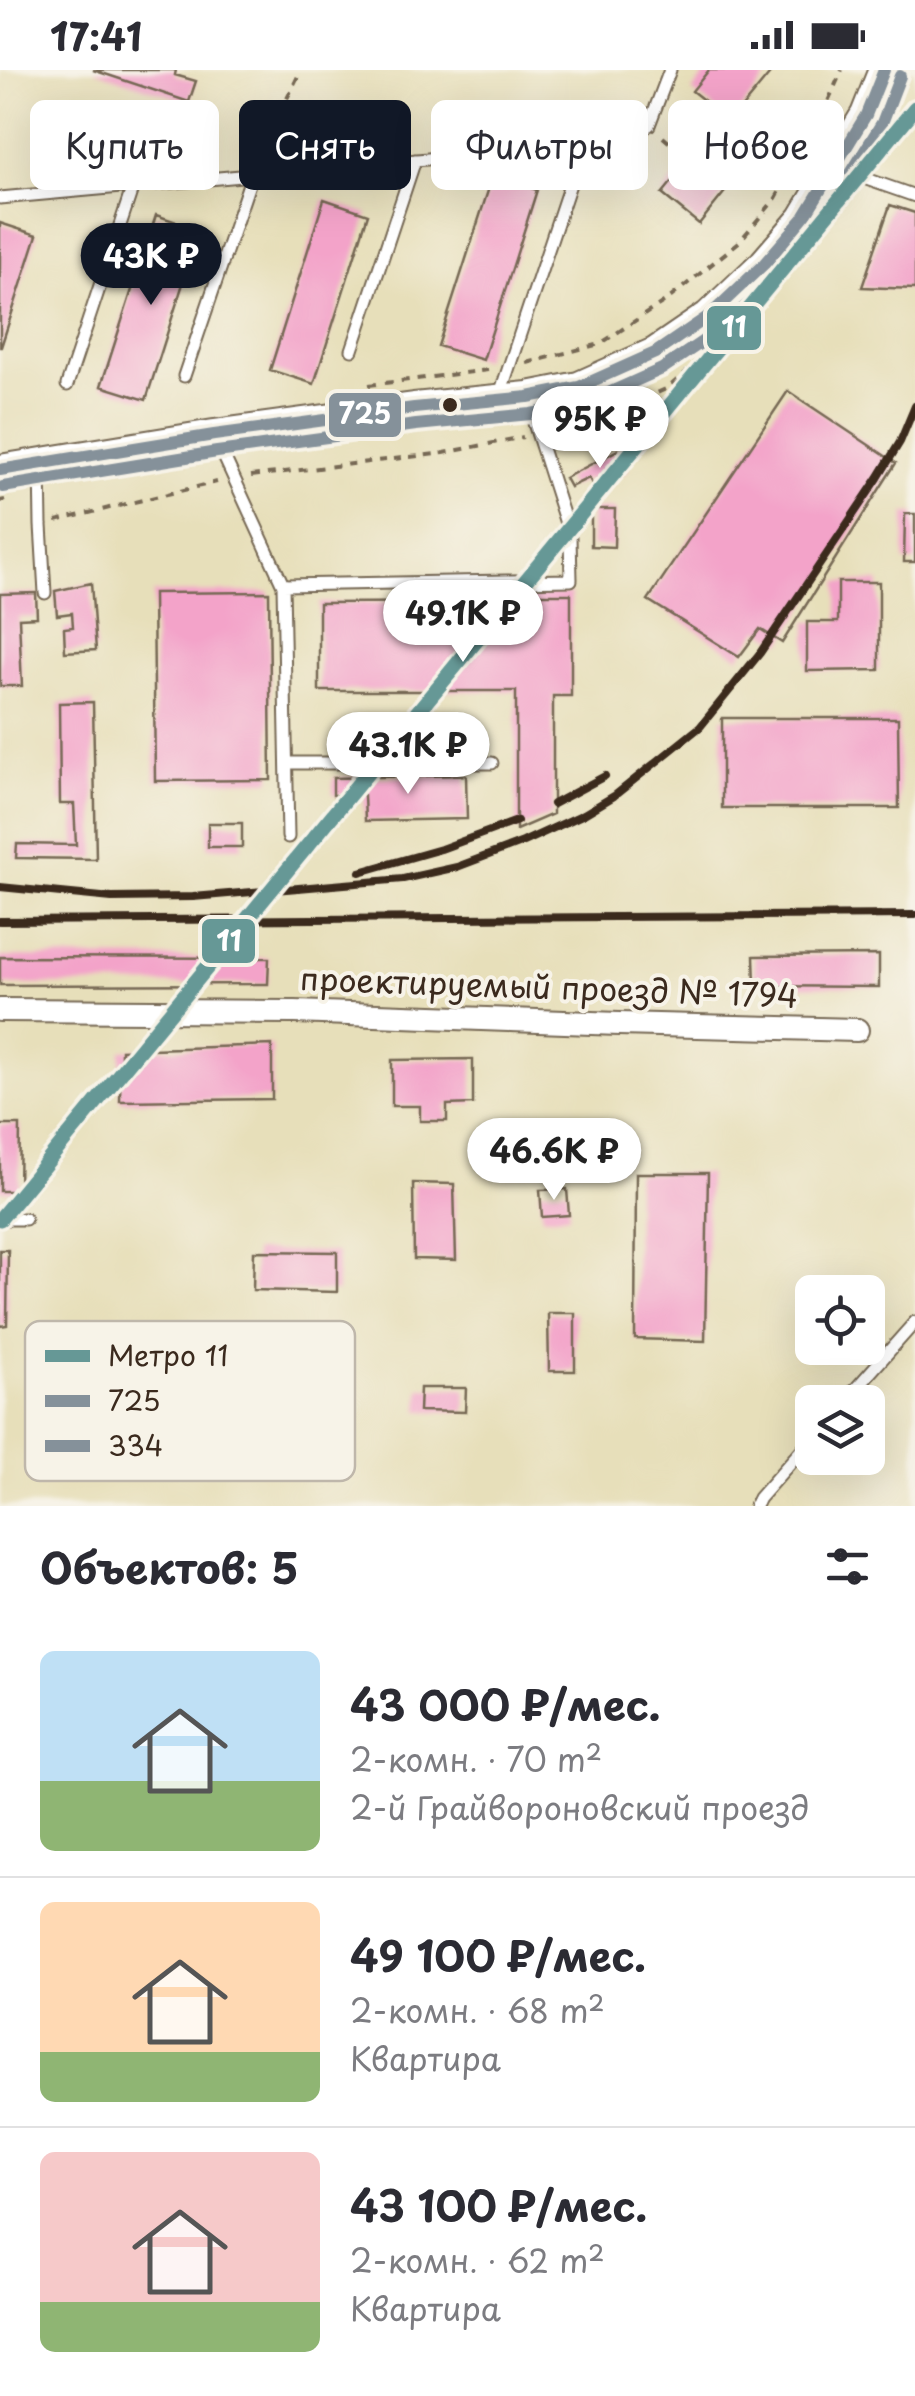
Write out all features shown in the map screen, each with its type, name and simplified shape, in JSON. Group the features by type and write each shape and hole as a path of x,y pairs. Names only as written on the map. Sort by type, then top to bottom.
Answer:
{"main road":[{"path":"844,153 866,115 884,70"},
{"path":"2,491 40,463 214,435 414,408 498,402 579,388 655,353 709,316 764,264 820,190"}],"street":[{"name":"проектируемый проезд № 1794","path":"0,1010 295,1012 856,1030"}],"lane":[{"path":"649,125 670,70"},
{"path":"411,160 431,158"},
{"path":"352,350 415,160"},
{"path":"844,171 915,196"},
{"path":"0,198 89,190"},
{"path":"67,384 132,190"},
{"path":"184,376 247,190"},
{"path":"498,402 568,190"},
{"path":"284,586 570,580 570,536 528,397"},
{"path":"214,435 284,586 288,836"},
{"path":"40,463 45,593"},
{"path":"287,763 492,763"},
{"path":"0,1219 25,1219"},
{"path":"859,1385 915,1322"},
{"path":"755,1506 795,1457"}],"path":[{"path":"286,100 300,70"},
{"path":"357,387 508,368 600,344 672,297 738,242 776,198 818,124 842,70"},
{"path":"649,125 668,141"},
{"path":"40,526 233,479 444,454 538,434"}],"building":[{"path":"93,70 176,70 175,75 196,81 190,100"},
{"path":"709,70 773,70 748,100 703,100 692,91"},
{"path":"668,187 668,190 726,190 699,224 662,194"},
{"path":"488,190 537,190 483,360 438,346"},
{"path":"324,199 368,214 314,384 270,370"},
{"path":"890,205 915,213 915,289 862,287"},
{"path":"156,215 200,230 146,400 101,386"},
{"path":"0,223 37,235 1,347 0,347"},
{"path":"788,391 896,463 782,643 760,629 739,657 648,600"},
{"path":"618,450 628,470 594,488 589,478 570,487 565,478"},
{"path":"591,509 615,509 614,547 591,546"},
{"path":"905,514 915,514 915,562 904,562"},
{"path":"838,582 879,582 879,670 807,671 807,622 838,622"},
{"path":"91,583 96,650 65,652 64,628 73,627 72,613 57,615 55,591"},
{"path":"269,592 271,780 155,781 153,593"},
{"path":"36,593 37,617 19,618 22,686 0,686 0,594"},
{"path":"509,594 571,594 571,696 553,696 553,814 516,830 516,691 319,691 319,603 509,602"},
{"path":"93,702 96,859 16,858 17,844 76,845 74,804 60,804 59,703"},
{"path":"722,718 898,718 899,808 722,808"},
{"path":"466,775 467,819 365,821 364,795 333,795 333,778"},
{"path":"208,823 242,823 242,847 208,847"},
{"path":"879,955 879,987 755,986 754,956"},
{"path":"0,957 269,958 268,984 0,985"},
{"path":"272,1045 272,1099 120,1101 121,1050"},
{"path":"473,1059 473,1104 447,1105 447,1121 420,1121 420,1106 392,1106 392,1060"},
{"path":"0,1125 20,1125 19,1191 0,1191"},
{"path":"636,1173 708,1173 705,1341 635,1339"},
{"path":"413,1183 454,1184 456,1260 414,1259"},
{"path":"567,1189 569,1215 542,1217 540,1190"},
{"path":"0,1250 8,1250 7,1325 0,1326"},
{"path":"254,1251 337,1252 337,1292 253,1290"},
{"path":"548,1313 575,1313 575,1371 549,1371"},
{"path":"420,1388 466,1388 465,1412 419,1411"}],"railway":[{"path":"0,887 112,898 193,897 403,879 457,867 584,814 614,796 700,727 760,653 878,478 900,442 915,406"},
{"path":"553,804 605,776"},
{"path":"360,872 441,849 517,821"},
{"path":"0,921 915,915"}],"metro line":[{"name":"11","path":"0,1219 915,108"}],"transit line":[{"name":"725","path":"0,470 214,435 528,397 579,387 655,353 709,316 764,264 803,219 866,115 884,70"},
{"name":"334","path":"3,487 217,452 531,414 584,404 662,369 721,329 776,277 816,230 882,123 900,76"}]}
